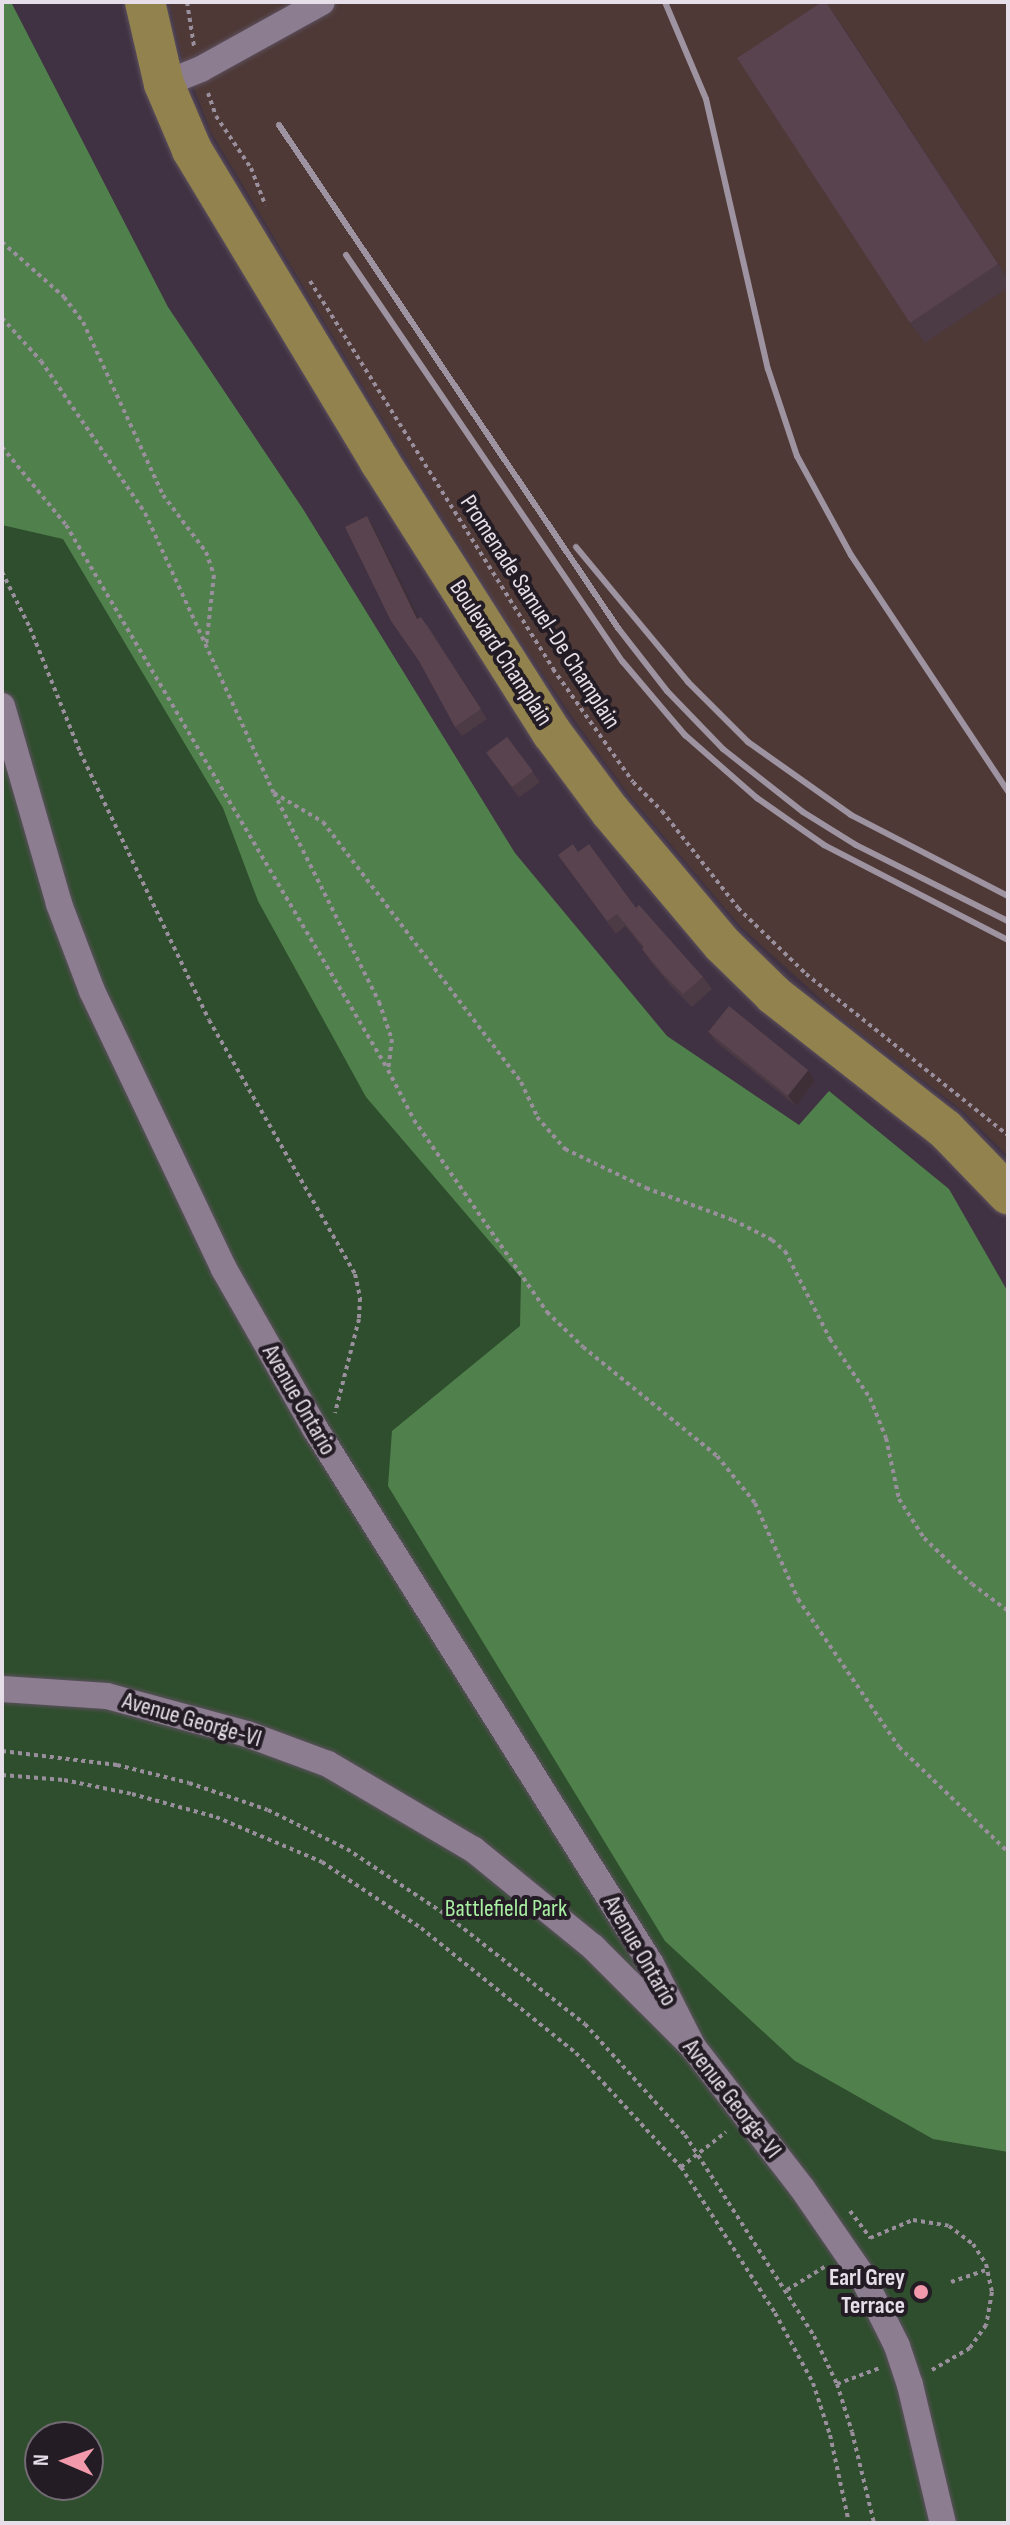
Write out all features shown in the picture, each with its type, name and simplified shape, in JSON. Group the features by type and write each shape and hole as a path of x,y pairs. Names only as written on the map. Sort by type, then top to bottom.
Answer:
{"main road":[{"name":"Boulevard Champlain","path":"145,2 164,84 192,150 482,628 552,733 610,811 722,944 774,995 945,1129 1008,1194"}],"street":[{"path":"164,84 201,69 322,2"},
{"name":"Avenue Ontario","path":"2,706 59,904 92,991 224,1269 316,1430 651,1964 693,2047"},
{"name":"Avenue George-VI","path":"2,1689 107,1696 247,1734 328,1764 474,1850 593,1947 693,2047 802,2188 874,2297 910,2385 943,2523"},
{"path":"593,1947 623,1919"}],"path":[{"path":"187,2 201,69 216,116 244,156 272,217"},
{"path":"2,242 64,297 83,322 163,495 206,552 214,575 206,648"},
{"name":"Promenade Samuel-De Champlain","path":"310,280 553,669 633,782 662,811 738,908 806,974 1008,1135"},
{"path":"2,318 41,361 145,513 274,793 379,1002 392,1039 388,1070"},
{"path":"2,447 66,525 388,1070 414,1120 547,1312 583,1347 717,1456 755,1503 798,1599 899,1747 1008,1852"},
{"path":"2,572 30,628 80,752 209,1020 355,1274 360,1298 359,1319 335,1413 331,1420 316,1430"},
{"path":"274,793 323,822 521,1082 537,1117 565,1149 646,1188 733,1220 772,1240 785,1251 830,1339 870,1398 886,1438 899,1499 924,1538 972,1584 1008,1611"},
{"path":"2,1751 117,1765 189,1783 268,1810 347,1849 445,1914 585,2024 685,2135 787,2290 837,2384 874,2523"},
{"path":"2,1775 64,1780 132,1794 216,1817 322,1862 421,1928 576,2053 681,2167 775,2313 813,2383 830,2435 849,2523"},
{"path":"681,2167 726,2132"},
{"path":"842,2201 870,2238 913,2220 949,2226 973,2244 988,2269 992,2292 986,2325 970,2348 932,2368 935,2383"},
{"path":"787,2290 826,2266"},
{"path":"951,2282 988,2269"},
{"path":"837,2384 883,2367"}],"shaded area":[{"path":"169,2 1008,2 1008,1156 963,1111 845,1021 741,927 629,795 573,718 506,619 400,448 211,132 182,58"}],"green space":[{"path":"2,2 11,2 168,307 303,509 515,853 667,1036 799,1125 829,1091 949,1189 1008,1292 1008,2152 933,2139 795,2061 665,1941 388,1486 392,1431 520,1326 521,1278 366,1097 258,901 223,808 63,539 2,525"},
{"name":"Battlefield Park","path":"2,345 1008,1637 1008,2523 2,2523"}],"building":[{"path":"826,2 998,264 910,323 737,58"},
{"path":"367,516 417,619 421,617 481,709 455,727 419,661 391,621 345,527"},
{"path":"507,737 533,771 512,787 486,753"},
{"path":"573,844 578,852 589,844 636,908 639,905 703,977 683,994 642,949 644,947 617,914 607,921 558,855"},
{"path":"729,1006 808,1070 788,1096 708,1032"}],"railway":[{"path":"665,2 706,99 768,369 797,456 851,555 1008,791"},
{"path":"279,125 618,628 667,691 723,749 803,812 856,845 1008,921"},
{"path":"346,255 623,662 685,735 757,798 824,845 1008,940"},
{"path":"576,547 688,682 748,742 851,815 1008,896"}],"place":[{"name":"Earl Grey Terrace","path":"921,2292"}]}
